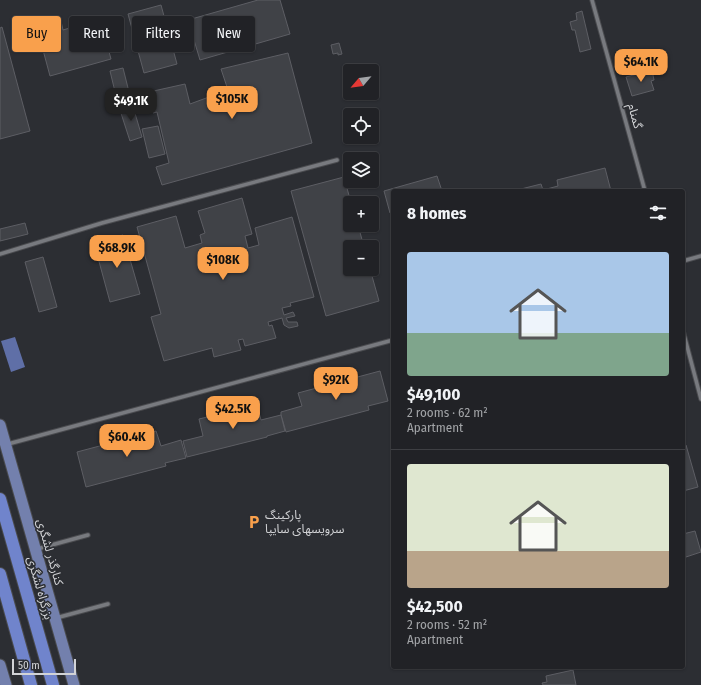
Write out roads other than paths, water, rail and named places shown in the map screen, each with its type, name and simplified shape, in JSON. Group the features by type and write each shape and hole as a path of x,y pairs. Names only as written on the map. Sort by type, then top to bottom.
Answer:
{"highway":[{"name":"بزرگراه لشگری","path":"0,499 53,685"},
{"path":"0,574 31,685"}],"main road":[{"name":"کنارگذر لشگری","path":"0,425 74,685"},
{"path":"0,665 6,685"}],"lane":[{"name":"گمنام","path":"592,0 644,189"},
{"path":"0,254 102,223 337,160"},
{"path":"685,260 701,256"},
{"path":"685,339 701,399"},
{"path":"6,444 391,341"},
{"path":"35,549 88,535"},
{"path":"55,618 108,604"}],"water":[{"path":"15,337 25,367 11,372 1,341"}],"place":[{"name":"پارکینگ سرویسهای سایپا","path":"254,522"}]}
